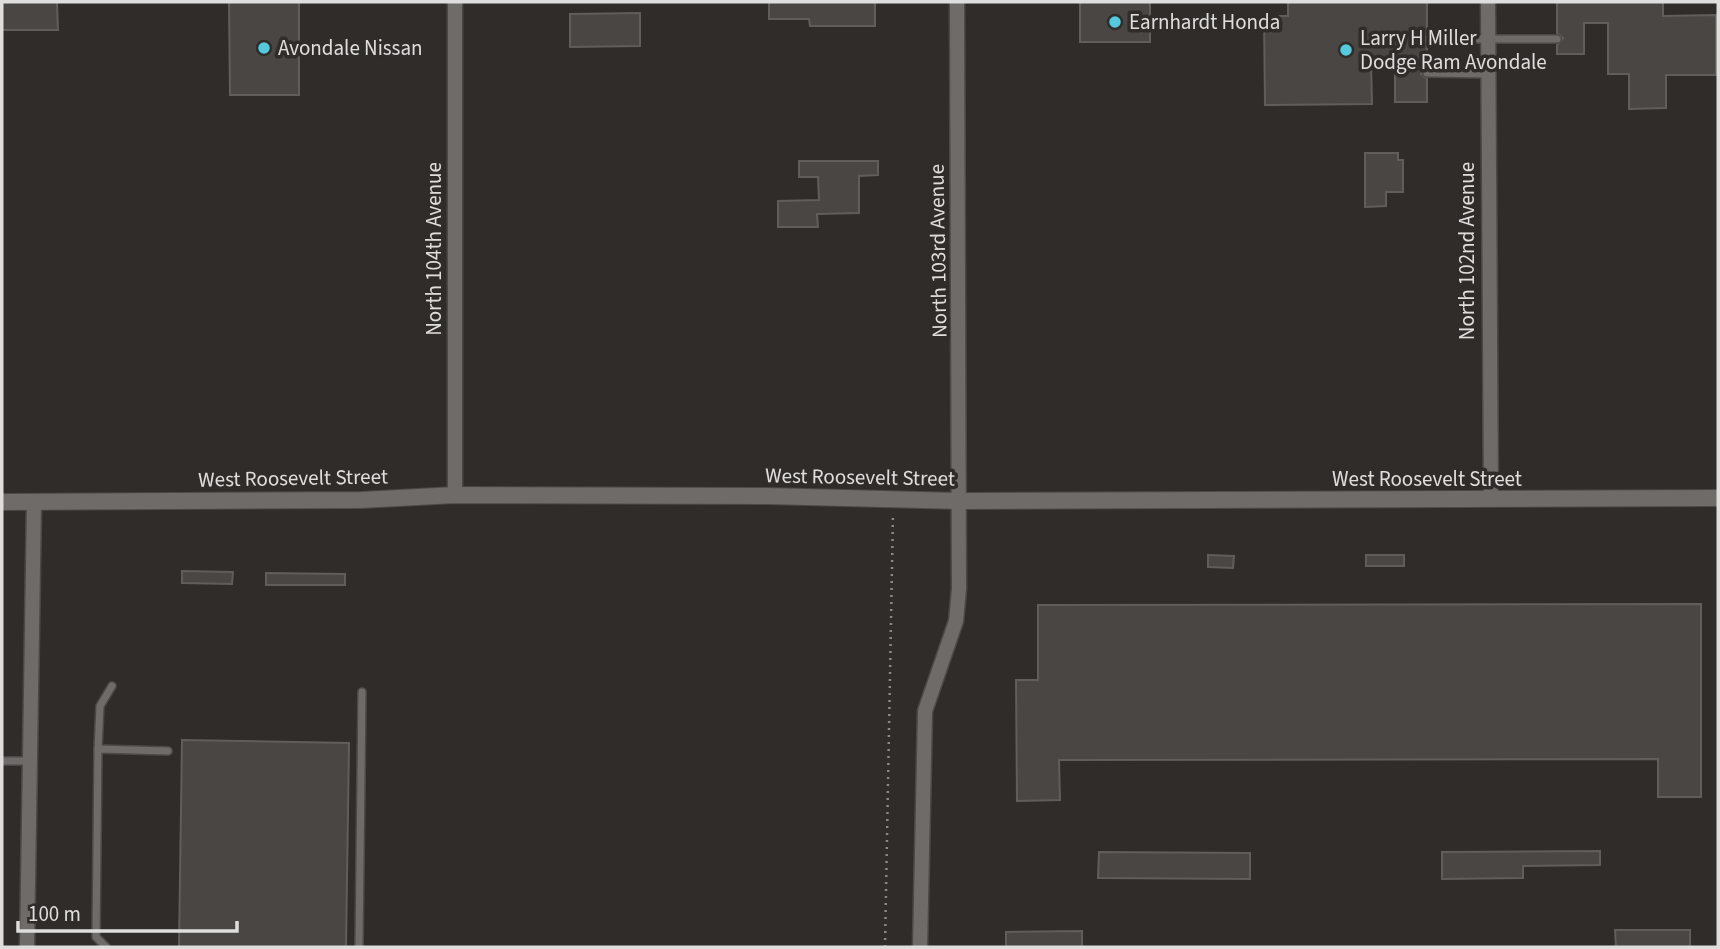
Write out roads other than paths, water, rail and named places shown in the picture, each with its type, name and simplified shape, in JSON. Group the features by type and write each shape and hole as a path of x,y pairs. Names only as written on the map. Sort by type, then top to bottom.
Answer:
{"street":[{"name":"North 104th Avenue","path":"455,2 455,495"},
{"name":"North 103rd Avenue","path":"920,947 925,711 956,621 960,501 957,2"},
{"name":"North 102nd Avenue","path":"1488,2 1491,499"},
{"name":"West Roosevelt Street","path":"2,502 361,500 455,495 960,501 1718,498"},
{"path":"27,947 34,503"}],"lane":[{"path":"1427,39 1557,39"},
{"path":"1427,73 1488,74"},
{"path":"106,947 96,937 97,749 100,706 112,686"},
{"path":"359,947 362,692"},
{"path":"97,749 168,751"},
{"path":"2,761 30,761"}],"place":[{"name":"Earnhardt Honda","path":"1115,22"},
{"name":"Avondale Nissan","path":"264,48"},
{"name":"Larry H Miller Dodge Ram Avondale","path":"1346,50"}]}
